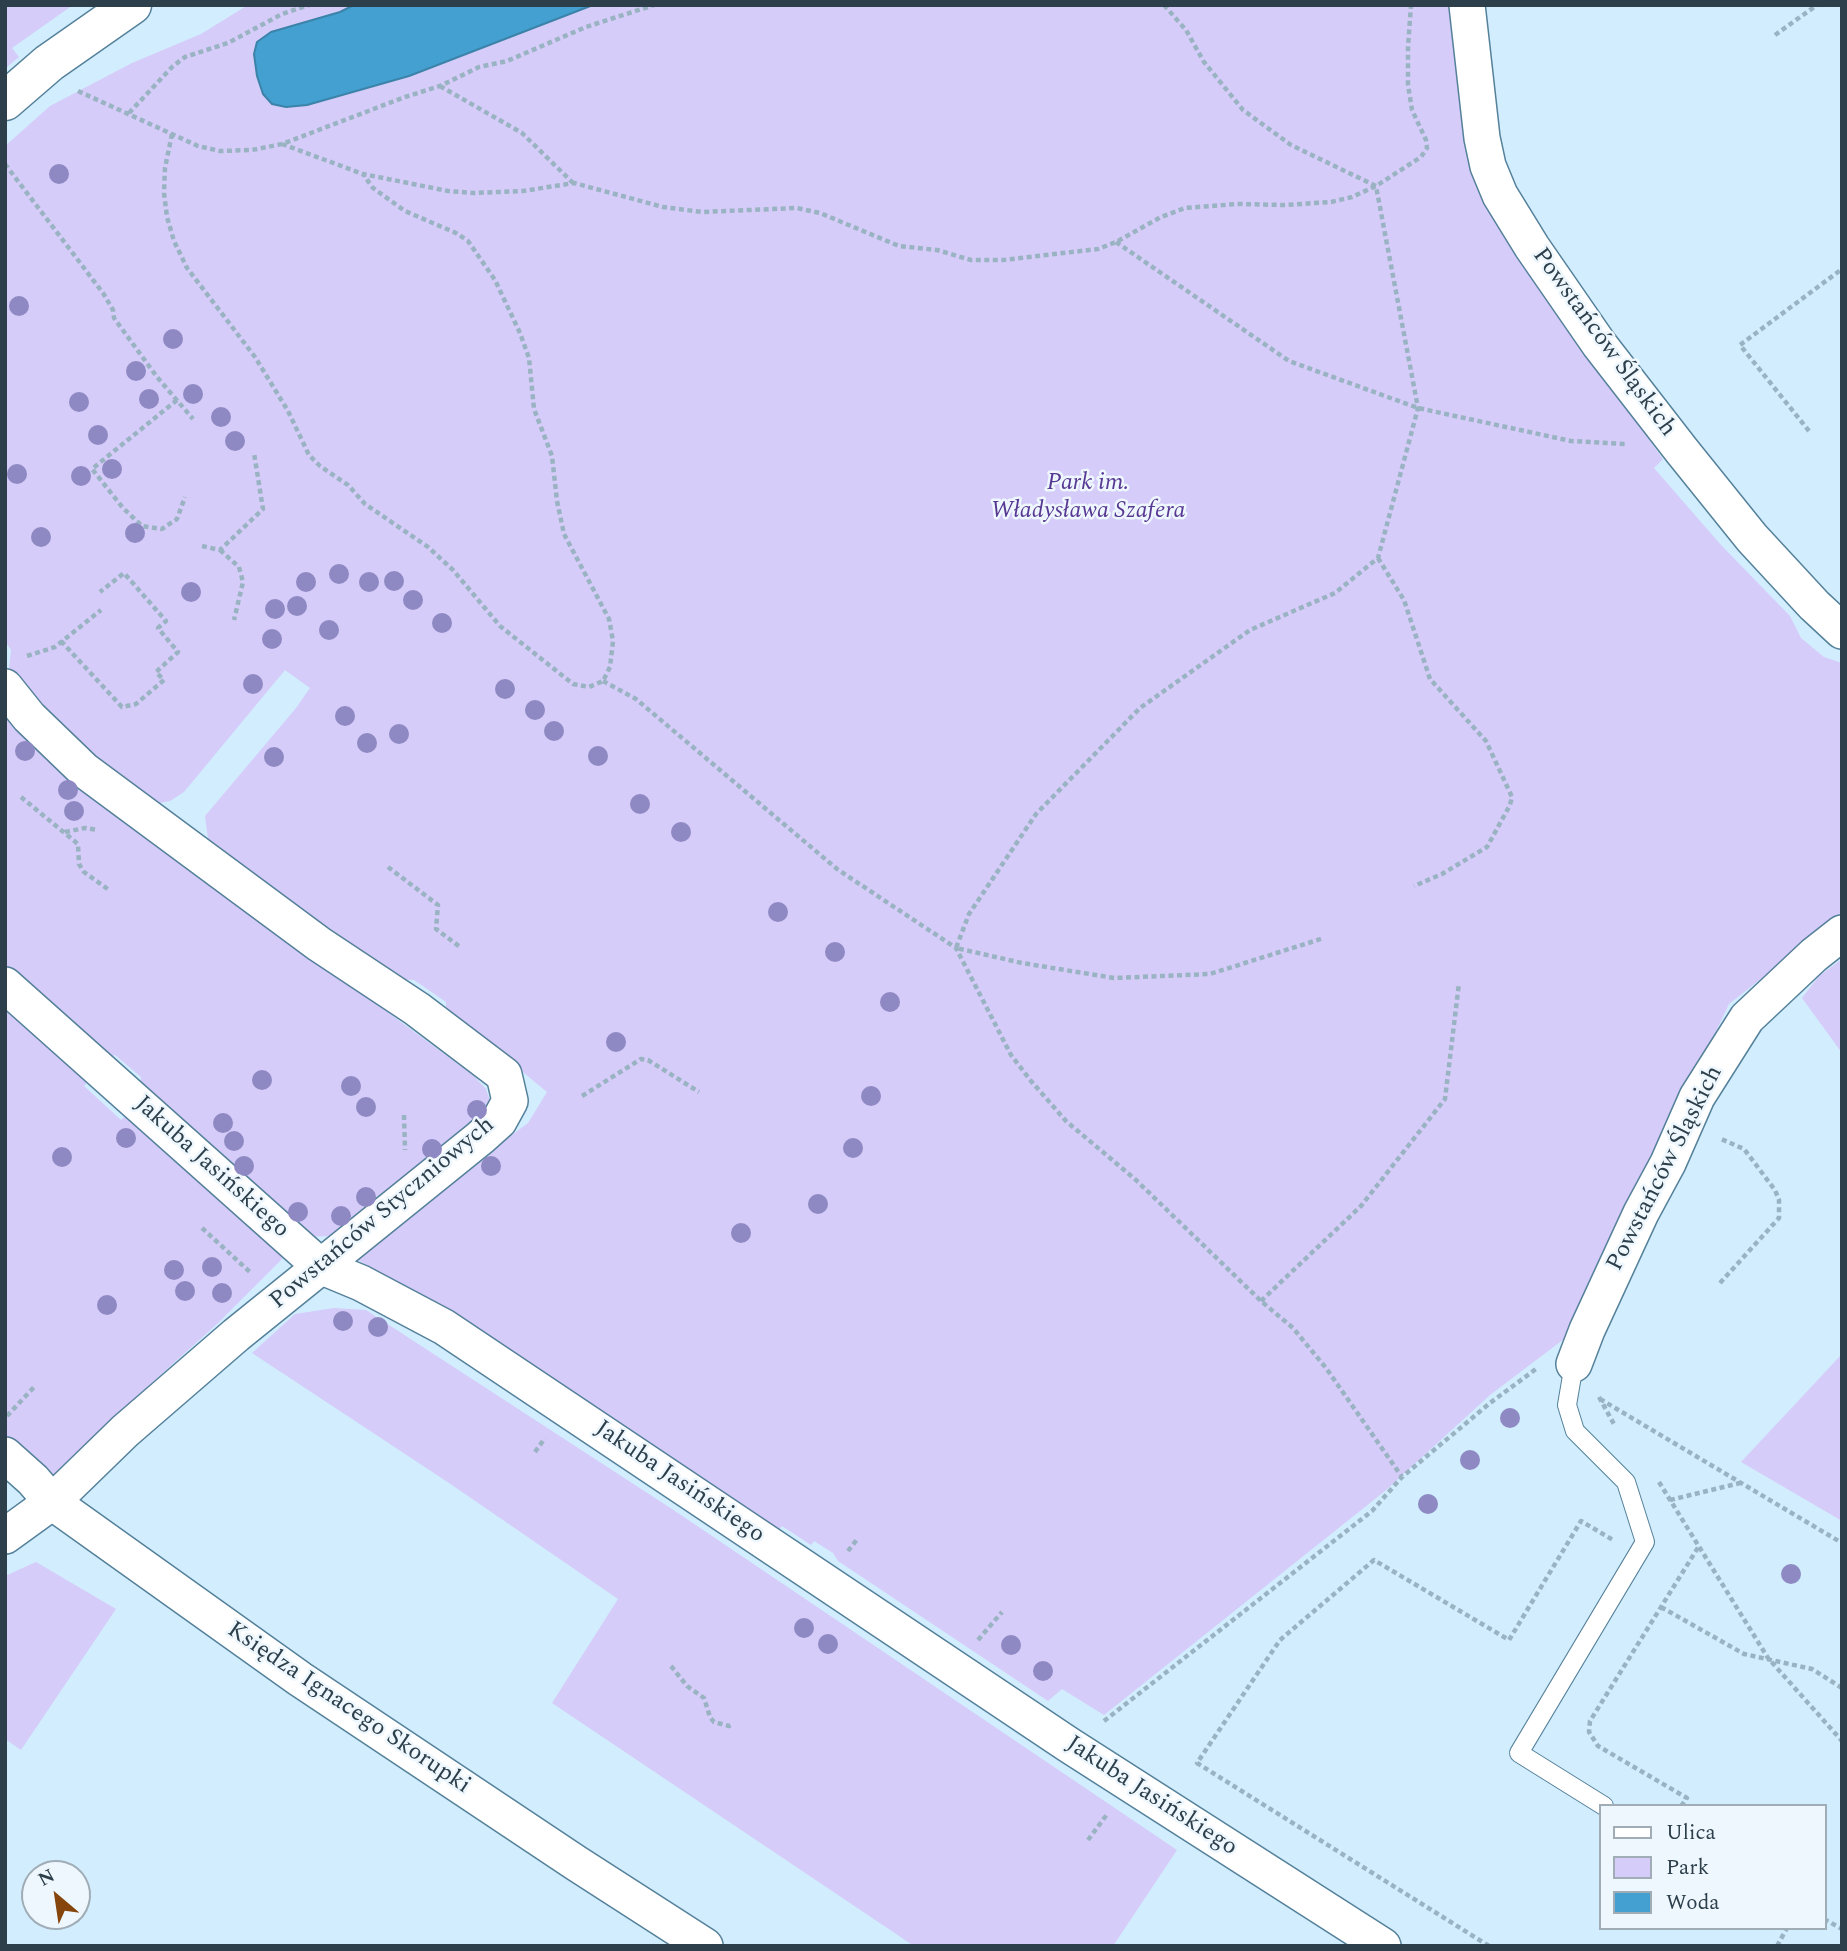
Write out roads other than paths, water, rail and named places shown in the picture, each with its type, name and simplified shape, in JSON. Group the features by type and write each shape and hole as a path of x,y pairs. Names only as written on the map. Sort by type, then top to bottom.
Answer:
{"street":[{"path":"5,100 49,63 132,5"},
{"name":"Powstańców Śląskich","path":"1467,5 1482,138 1488,166 1507,206 1599,344 1682,452 1752,538 1842,631"},
{"name":"Powstańców Styczniowych","path":"5,687 29,717 84,770 319,944 417,1010 504,1075 510,1101 499,1121 280,1299 125,1431 52,1502 5,1536"},
{"name":"Powstańców Śląskich","path":"1584,1377 1587,1330 1697,1097 1747,1018 1814,955 1842,933"},
{"name":"Jakuba Jasińskiego","path":"5,985 320,1266 361,1283 444,1326 1069,1745 1383,1946"},
{"name":"Księdza Ignacego Skorupki","path":"5,1455 52,1502 300,1679 705,1946"}],"lane":[{"path":"1584,1377 1567,1405 1575,1431 1626,1482 1645,1542 1519,1753 1601,1804"}],"water":[{"path":"354,5 593,5 409,76 307,105 286,107 272,104 263,94 257,76 254,54 257,42 271,32 340,12"}],"park label":[{"name":"Park im. Władysława Szafera","path":"1088,498"}]}
